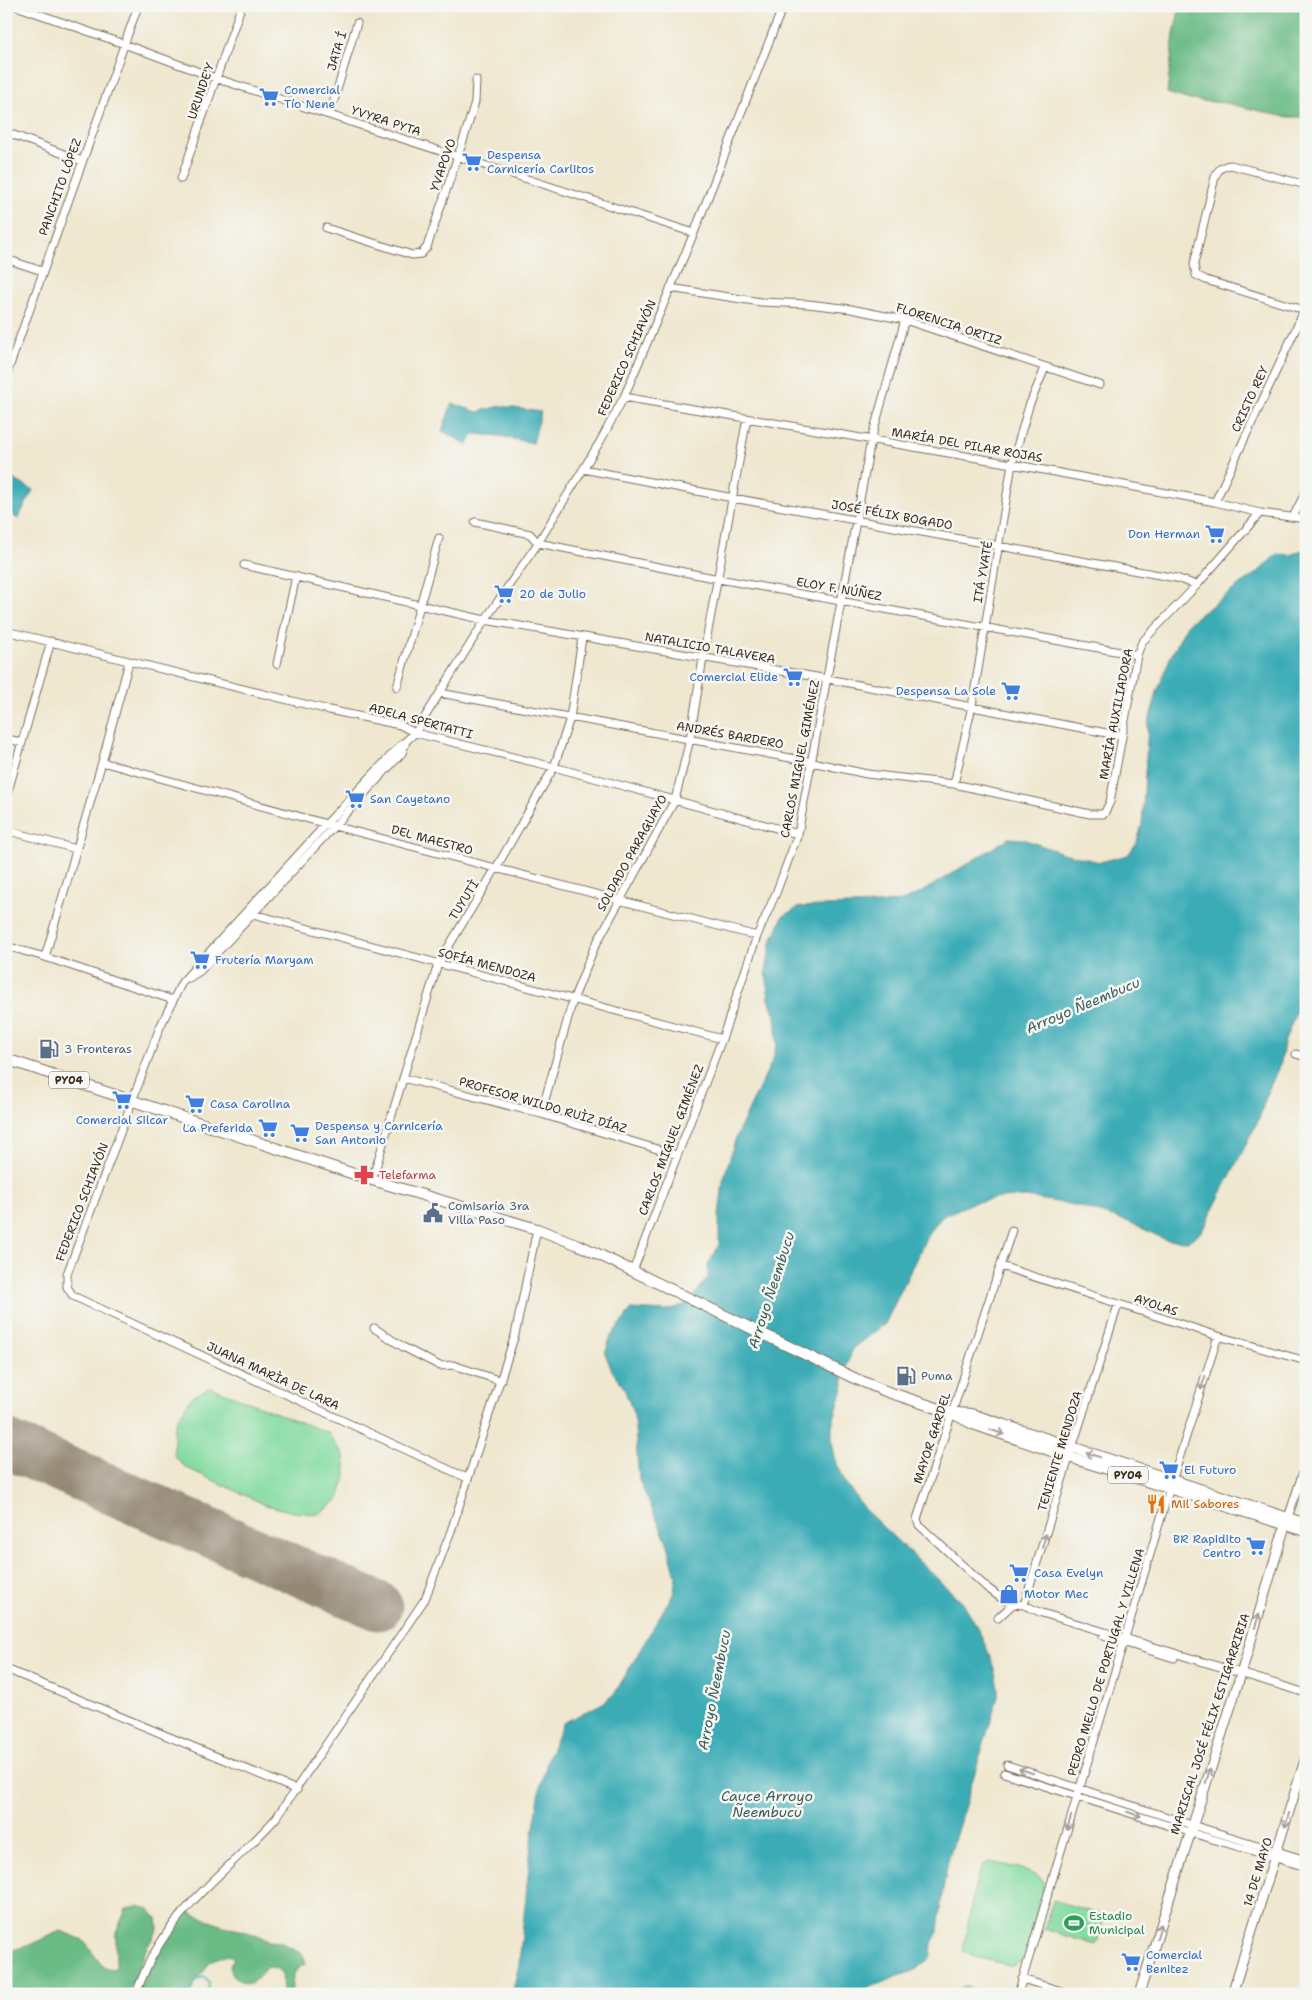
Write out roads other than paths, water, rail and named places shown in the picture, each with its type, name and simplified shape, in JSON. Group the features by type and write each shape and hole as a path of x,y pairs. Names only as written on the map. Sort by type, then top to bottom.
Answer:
{"main road":[{"name":"PY04","path":"6,1059 372,1180 536,1230 581,1246 854,1378 885,1391 952,1413 973,1424 1071,1452 1287,1521 1306,1524"},
{"name":"PY04","path":"1287,1521 1306,1531"},
{"name":"MARISCAL JOSÉ FÉLIX ESTIGARRIBIA","path":"1139,1994 1287,1521"},
{"name":"14 DE MAYO","path":"1232,1994 1306,1757"}],"street":[{"name":"YVYRA PYTA","path":"16,6 218,79 694,233"},
{"name":"PANCHITO LÓPEZ","path":"6,376 138,6"},
{"name":"FEDERICO SCHIAVÓN","path":"249,913 326,824 414,733 485,620 538,543 602,440 624,397 694,233 783,6"},
{"name":"URUNDE'Y","path":"181,179 218,79 240,10"},
{"name":"JATA Í","path":"330,114 357,23"},
{"name":"YVAPOVO","path":"326,228 412,255 420,254 427,247 458,156 475,102 476,80"},
{"path":"6,132 82,161"},
{"path":"1305,308 1206,280 1196,275 1194,264 1215,177 1224,166 1231,165 1306,185"},
{"path":"6,259 42,271"},
{"name":"FLORENCIA ORTIZ","path":"670,288 761,302 842,308 905,320 1100,385"},
{"name":"CRISTO REY","path":"1215,502 1305,308"},
{"name":"CARLOS MIGUEL GIMÉNEZ","path":"633,1271 798,834 871,440 905,320"},
{"name":"ITÁ YVATÉ","path":"954,784 972,706 1012,464 1029,406 1045,368"},
{"name":"MARÍA DEL PILAR ROJAS","path":"624,397 1012,464 1215,502 1260,513 1306,518"},
{"name":"SOLDADO PARAGUAYO","path":"541,1114 573,1000 594,948 675,800 690,739 747,418"},
{"name":"JOSÉ FÉLIX BOGADO","path":"583,469 1176,578 1197,585"},
{"path":"1293,517 1306,491"},
{"name":"MARÍA AUXILIADORA","path":"1104,814 1110,802 1137,655 1142,642 1197,585 1260,513"},
{"name":"ELOY F. NÚÑEZ","path":"475,522 530,534 538,543 719,579 1137,655"},
{"path":"397,687 439,538"},
{"name":"NATALICIO TALAVERA","path":"244,565 485,620 828,679 1122,736"},
{"path":"276,664 296,576"},
{"name":"ADELA SPERTATTI","path":"6,631 329,710 400,725 414,733 554,767 798,834"},
{"name":"TUYUTÌ","path":"372,1180 438,964 554,767 570,718 582,638"},
{"path":"6,798 51,641"},
{"path":"45,957 129,662"},
{"name":"ANDRÉS BARDERO","path":"440,693 812,762 867,774 954,784 1090,814 1104,814"},
{"path":"6,738 22,743"},
{"name":"FEDERICO SCHIAVÓN","path":"70,1293 66,1281 67,1274 160,1028 182,982 334,826 402,753 406,742"},
{"name":"DEL MAESTRO","path":"102,762 326,824 758,936"},
{"path":"6,830 76,849"},
{"name":"SOFÍA MENDOZA","path":"249,913 722,1039"},
{"path":"6,946 45,957 172,1000"},
{"path":"1296,1054 1306,1057"},
{"name":"PROFESOR WILDO RUÌZ DÍAZ","path":"403,1078 541,1114 677,1155"},
{"path":"136,1994 151,1958 172,1926 218,1876 276,1818 425,1599 451,1531 515,1335 536,1230"},
{"name":"MAYOR GARDEL","path":"1012,1230 917,1519 919,1525 986,1587 1013,1604 1024,1605 1042,1613 1124,1640 1240,1676"},
{"name":"AYOLAS","path":"1001,1266 1118,1305 1306,1361"},
{"name":"JUANA MARÌA DE LARA","path":"70,1293 467,1478"},
{"name":"TENIENTE MENDOZA","path":"1024,1605 1118,1305"},
{"path":"374,1328 403,1347 440,1366 453,1365 501,1381"},
{"name":"PEDRO MELLO DE PORTUGAL Y VILLENA","path":"1018,1994 1171,1485 1218,1336"},
{"name":"MARISCAL JOSÉ FÉLIX ESTIGARRIBIA","path":"1287,1521 1306,1462"},
{"path":"998,1618 1013,1604"},
{"path":"6,1669 296,1790"},
{"path":"1240,1676 1306,1693"},
{"path":"1240,1676 1306,1698"},
{"path":"1007,1765 1078,1792 1191,1829 1276,1854 1306,1860"},
{"path":"1004,1773 1078,1792"},
{"path":"1276,1854 1306,1867"},
{"path":"1022,1979 1071,1994"}],"water":[{"path":"452,403 477,412 501,406 541,412 533,443 499,436 473,434 468,445 442,431"},
{"path":"8,476 33,490 18,519 6,511 6,480"},
{"name":"Cauce Arroyo Ñeembucu","path":"1306,548 1306,988 1284,1043 1281,1062 1268,1091 1259,1119 1202,1231 1189,1241 1166,1240 1129,1222 1074,1205 1026,1197 1000,1198 972,1203 943,1216 929,1232 885,1324 853,1348 843,1377 844,1385 832,1425 832,1441 836,1461 845,1482 864,1509 963,1603 987,1648 998,1686 998,1697 948,1861 938,1932 932,1943 931,1956 915,1970 853,1994 512,1994 519,1964 531,1846 541,1784 549,1755 563,1723 603,1703 615,1693 674,1592 676,1576 667,1542 639,1480 634,1415 624,1388 611,1369 605,1353 611,1336 632,1309 666,1311 684,1305 690,1302 708,1277 708,1265 719,1245 719,1215 723,1181 736,1137 773,1059 777,1043 775,1016 769,999 766,972 771,943 783,916 799,907 878,904 902,901 920,893 1009,838 1023,839 1063,853 1100,862 1128,855 1137,842 1142,824 1148,725 1157,692 1170,658 1188,623 1259,571 1277,554 1291,555"}],"waterway":[{"path":"190,1994 197,1980 205,1977 209,1982 208,1994"}],"place":[{"name":"Comercial Tío Nene","path":"269,97"},
{"name":"Despensa Carnicería Carlitos","path":"472,162"},
{"name":"Don Herman","path":"1215,534"},
{"name":"20 de Julio","path":"504,594"},
{"name":"Comercial Elide","path":"793,677"},
{"name":"Despensa La Sole","path":"1011,691"},
{"name":"San Cayetano","path":"355,799"},
{"name":"Frutería Maryam","path":"200,960"},
{"name":"3 Fronteras","path":"49,1049"},
{"name":"Comercial Silcar","path":"122,1100"},
{"name":"Casa Carolina","path":"195,1104"},
{"name":"La Preferida","path":"268,1128"},
{"name":"Despensa y Carnicería San Antonio","path":"300,1133"},
{"name":"Telefarma","path":"364,1175"},
{"name":"Comisaría 3ra Villa Paso","path":"433,1213"},
{"name":"Puma","path":"906,1376"},
{"name":"El Futuro","path":"1169,1470"},
{"name":"Mil Sabores","path":"1156,1504"},
{"name":"BR Rapidito Centro","path":"1256,1546"},
{"name":"Casa Evelyn","path":"1019,1573"},
{"name":"Motor Mec","path":"1009,1594"},
{"name":"Estadio Municipal","path":"1074,1923"},
{"name":"Comercial Benitez","path":"1131,1962"}],"water label":[{"name":"Arroyo Ñeembucu","path":"1083,1005"},
{"name":"Arroyo Ñeembucu","path":"771,1290"},
{"name":"Arroyo Ñeembucu","path":"714,1690"}]}
